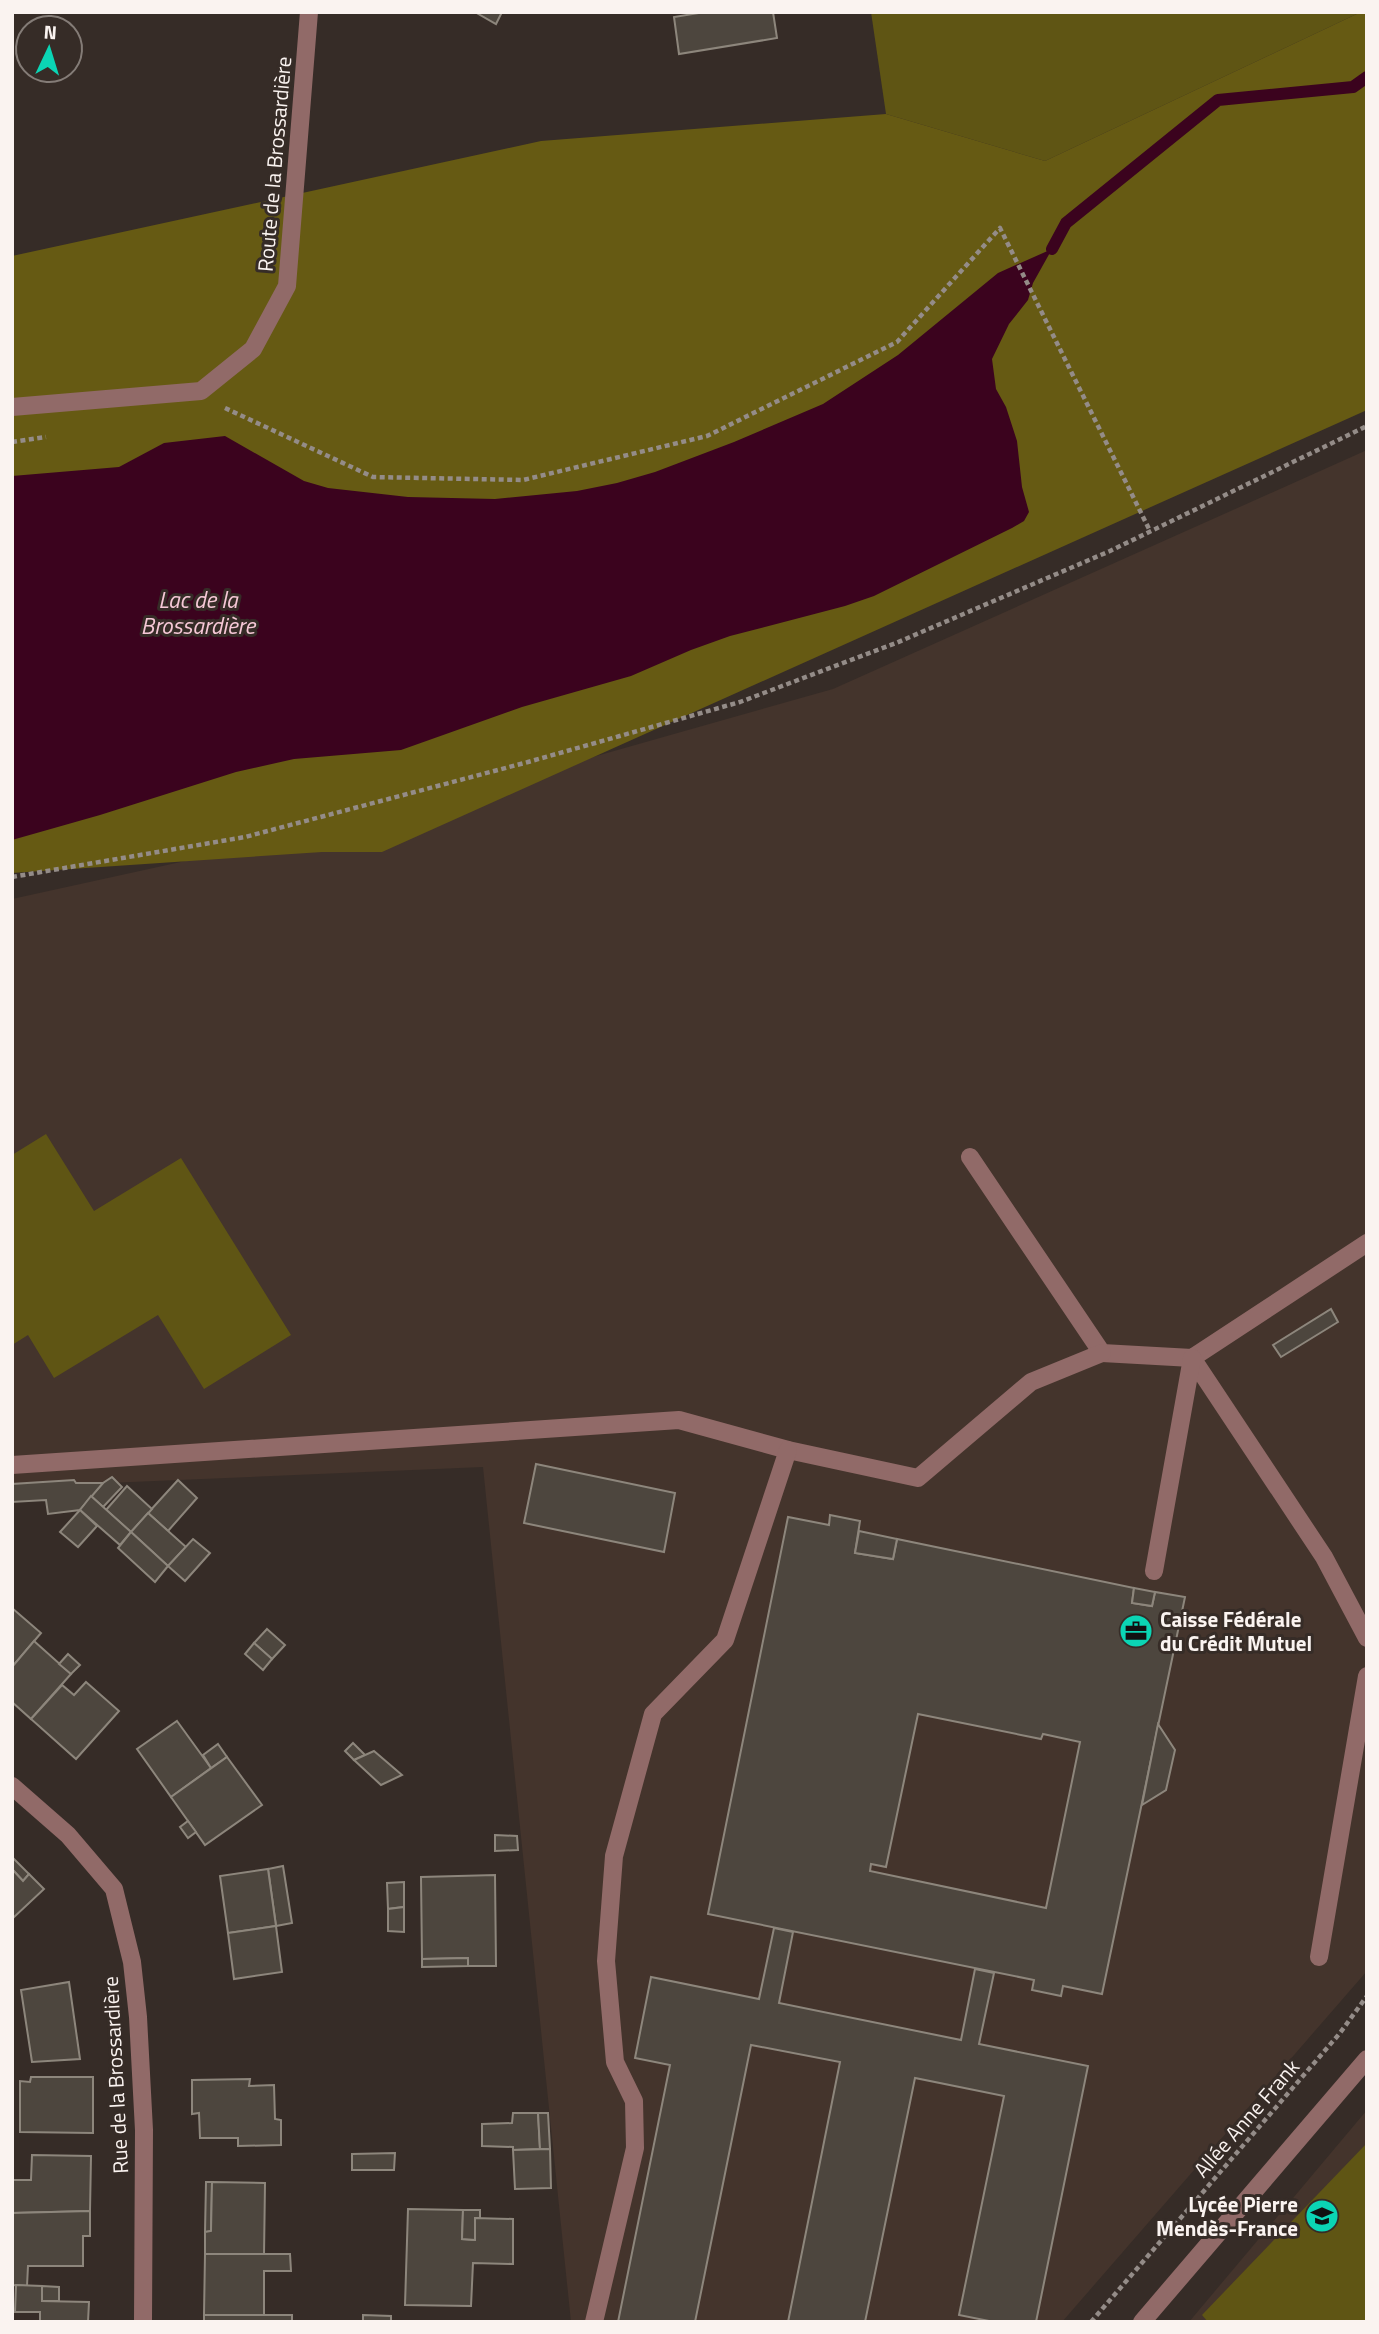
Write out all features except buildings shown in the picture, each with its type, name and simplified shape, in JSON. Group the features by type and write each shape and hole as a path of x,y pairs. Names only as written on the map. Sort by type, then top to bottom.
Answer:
{"street":[{"name":"Route de la Brossardière","path":"201,391 253,349 287,286 309,12"},
{"path":"12,407 201,391"},
{"path":"970,1157 1102,1353"},
{"path":"12,1465 679,1420 788,1450 918,1478 1031,1382 1102,1353 1192,1358 1367,1243"},
{"path":"1154,1571 1192,1358"},
{"path":"1192,1358 1324,1557 1367,1638"},
{"path":"594,2322 635,2148 634,2101 615,2062 606,1961 614,1856 653,1714 724,1640 788,1450"},
{"path":"1319,1957 1367,1676"},
{"name":"Rue de la Brossardière","path":"12,1786 68,1835 114,1889 129,1950 138,2017 144,2130 143,2322"},
{"path":"1142,2322 1367,2059"}],"path":[{"path":"201,391 223,407 373,477 523,480 707,436 897,342 1000,228 1150,531"},
{"path":"12,877 245,837 528,762 740,702 896,643 1150,531 1367,426"},
{"name":"Allée Anne Frank","path":"1091,2322 1340,2033 1367,1996"}],"shaded area":[{"path":"871,12 1361,12 1045,161 886,114"},
{"path":"1361,12 1367,12 1367,410 382,852 322,852 12,873 12,256 541,141 886,114 1045,161"},
{"path":"1367,450 1367,1971 1062,2322 571,2322 483,1467 12,1487 12,899 367,821 833,689"},
{"path":"46,1134 94,1211 181,1158 291,1335 204,1389 158,1315 54,1378 28,1335 12,1345 12,1155"},
{"name":"Lycée Pierre Mendès-France","path":"1367,2110 1367,2322 1189,2322"},
{"name":"Lycée Pierre Mendès-France","path":"1367,2143 1367,2322 1208,2322 1202,2315"}],"water":[{"name":"Lac de la Brossardière","path":"1052,249 1033,283 1028,300 1009,324 992,359 996,389 1006,407 1017,441 1022,487 1029,512 1024,521 1012,528 874,596 730,636 631,676 522,707 401,750 294,759 236,772 12,840 12,476 119,467 164,443 225,436 304,481 328,488 408,497 495,499 577,491 617,483 655,472 734,442 823,404 898,355 998,273"}],"waterway":[{"path":"1052,249 1066,223 1218,100 1353,87 1367,77"}],"place":[{"name":"Caisse Fédérale du Crédit Mutuel","path":"1136,1631"},
{"name":"Lycée Pierre Mendès-France","path":"1322,2216"}]}
